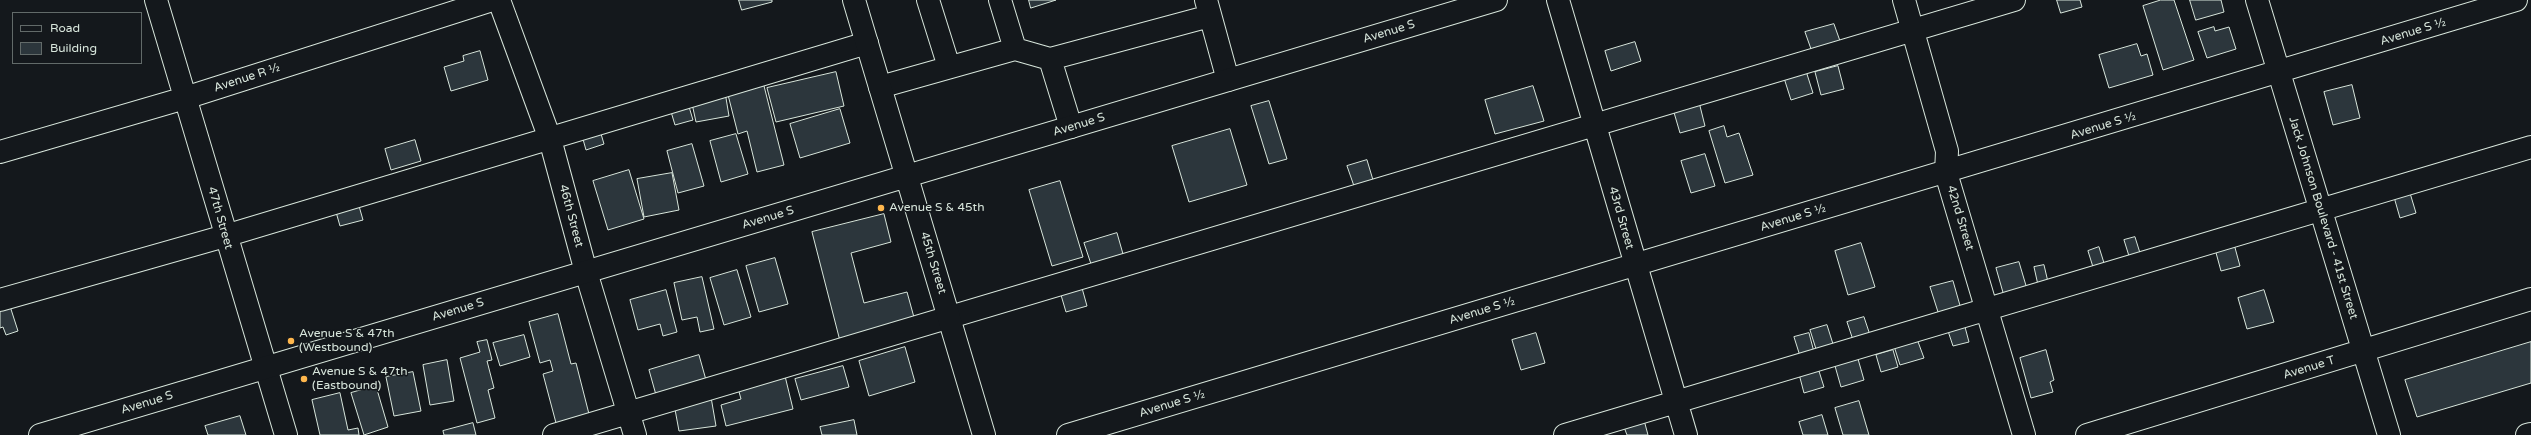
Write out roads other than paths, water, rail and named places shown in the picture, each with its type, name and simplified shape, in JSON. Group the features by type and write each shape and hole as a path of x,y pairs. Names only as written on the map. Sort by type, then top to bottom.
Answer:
{"street":[{"name":"47th Street","path":"156,0 186,98 225,236 286,435"},
{"name":"Avenue R ½","path":"0,152 186,98 492,0"},
{"name":"46th Street","path":"500,0 550,139 586,272 635,435"},
{"name":"45th Street","path":"854,0 984,435"},
{"path":"928,0 949,66"},
{"path":"1000,0 1015,49"},
{"name":"Avenue S","path":"40,435 1496,0"},
{"name":"43rd Street","path":"1558,0 1686,435"},
{"name":"42nd Street","path":"1904,0 1947,151 1946,173 2024,435"},
{"path":"554,435 2014,0"},
{"name":"Jack Johnson Boulevard - 41st Street","path":"2257,0 2389,435"},
{"name":"Avenue S ½","path":"1068,435 2279,73 2516,0"},
{"path":"880,87 949,66 1015,49 1050,59 1208,8 1228,80"},
{"path":"0,300 225,236 867,43"},
{"path":"1050,59 1071,127"},
{"path":"1565,435 2531,147"},
{"name":"Avenue T","path":"2087,435 2531,299"},
{"path":"2527,435 2531,434"}],"place":[{"name":"Avenue S & 45th","path":"881,208"},
{"name":"Avenue S & 47th (Westbound)","path":"291,341"},
{"name":"Avenue S & 47th (Eastbound)","path":"304,379"}]}
